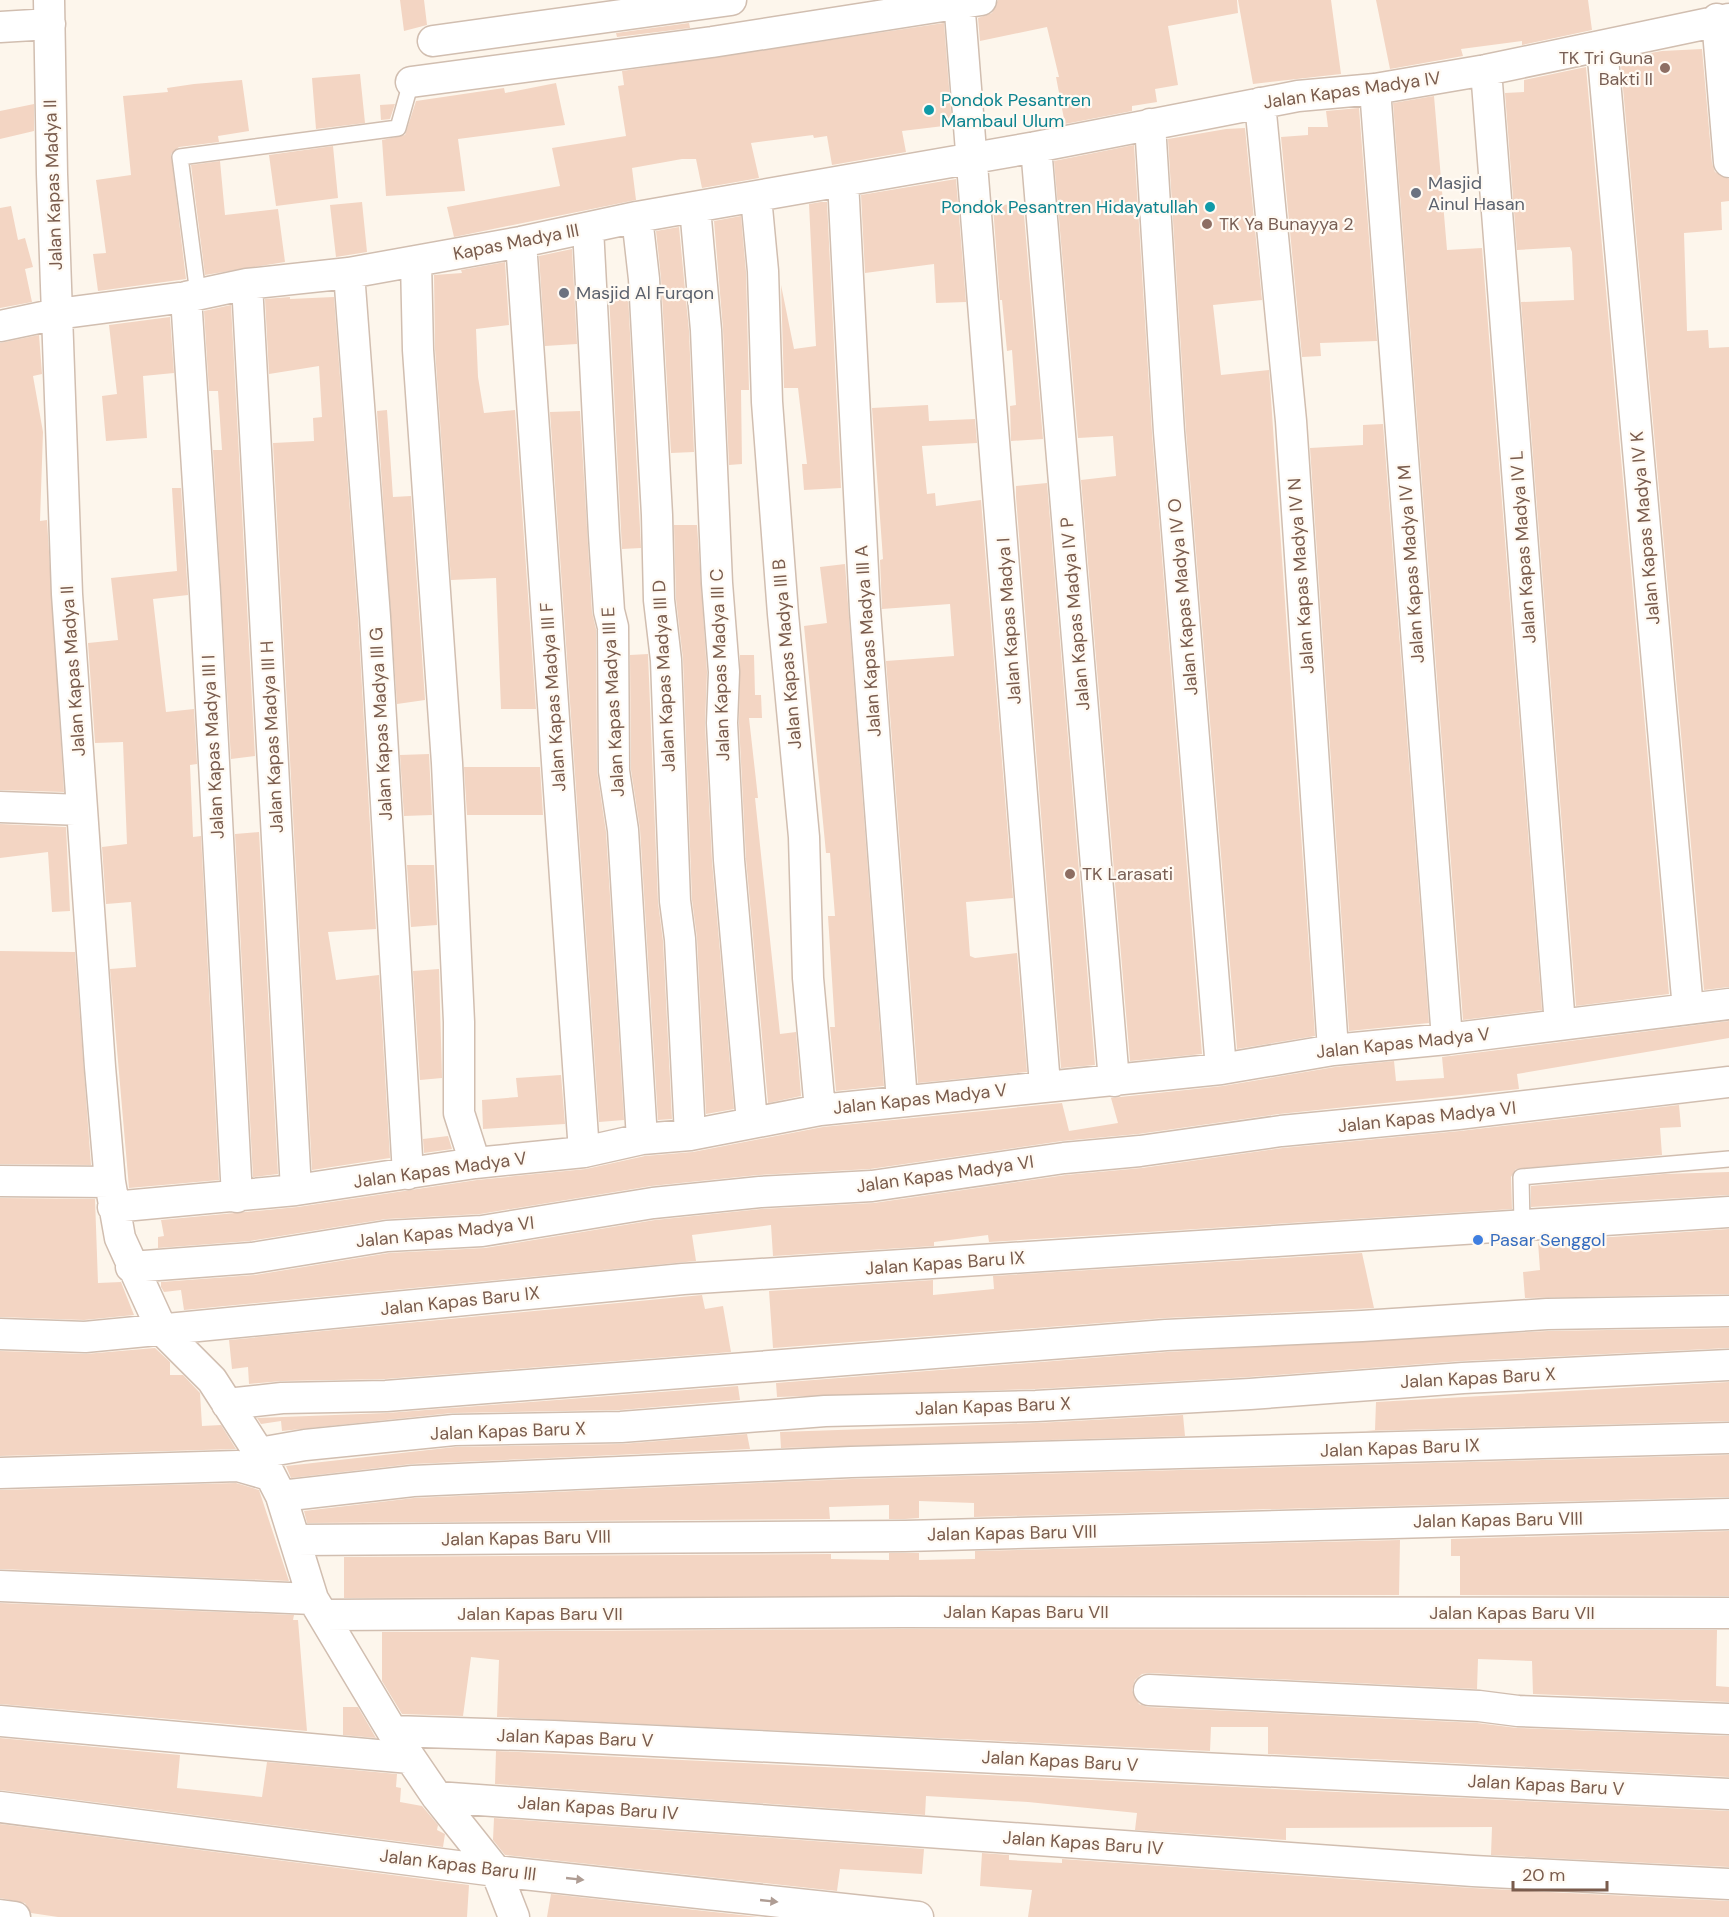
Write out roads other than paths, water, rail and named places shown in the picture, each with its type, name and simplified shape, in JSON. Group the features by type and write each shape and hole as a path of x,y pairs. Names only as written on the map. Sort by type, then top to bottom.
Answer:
{"street":[{"path":"433,41 731,0"},
{"path":"411,82 712,42 967,1"},
{"name":"Jalan Kapas Madya I","path":"967,1 974,157 1045,1085"},
{"path":"0,27 49,12"},
{"name":"Jalan Kapas Madya II","path":"49,12 57,314 68,594 82,810 112,1195 120,1238 131,1267 162,1330 212,1380 270,1475 296,1540 318,1607 410,1758 437,1797 496,1871 514,1917"},
{"path":"597,19 604,57"},
{"path":"1723,19 1729,162"},
{"name":"Jalan Kapas Madya IV","path":"974,157 1298,96 1374,89 1486,70 1723,19"},
{"name":"Jalan Kapas Madya IV K","path":"1602,46 1688,1009"},
{"name":"Jalan Kapas Madya IV L","path":"1486,70 1560,1025"},
{"name":"Jalan Kapas Madya IV M","path":"1374,89 1446,1039"},
{"name":"Jalan Kapas Madya IV N","path":"1260,103 1291,421 1334,1050"},
{"name":"Jalan Kapas Madya IV O","path":"1150,124 1169,432 1221,1069"},
{"name":"Jalan Kapas Madya IV P","path":"1036,147 1114,1082"},
{"name":"Kapas Madya III","path":"0,326 57,314 192,295 247,284 349,273 521,242 637,217 974,157"},
{"name":"Jalan Kapas Madya III A","path":"843,181 866,610 902,1101"},
{"name":"Jalan Kapas Madya III B","path":"756,197 763,272 767,402 782,602 804,837 808,978 820,1110"},
{"name":"Jalan Kapas Madya III C","path":"695,208 706,330 717,583 724,672 722,723 729,860 752,1122"},
{"name":"Jalan Kapas Madya III D","path":"637,217 644,279 657,515 659,600 666,660 675,901 680,939 690,1135"},
{"name":"Jalan Kapas Madya III E","path":"588,228 603,535 609,612 613,627 614,771 623,830 642,1139"},
{"name":"Jalan Kapas Madya III F","path":"521,242 584,1152"},
{"path":"416,261 418,350 447,763 459,1022 459,1113 475,1163"},
{"name":"Jalan Kapas Madya III G","path":"349,273 375,617 408,1174"},
{"name":"Jalan Kapas Madya III H","path":"247,284 296,1190"},
{"name":"Jalan Kapas Madya III I","path":"192,295 205,593 237,1197"},
{"path":"0,807 82,810"},
{"name":"Jalan Kapas Madya V","path":"0,1181 112,1195 237,1197 475,1163 584,1152 642,1139 690,1135 820,1110 1045,1085 1114,1082 1221,1069 1334,1050 1446,1039 1729,1004"},
{"name":"Jalan Kapas Madya VI","path":"131,1267 252,1258 387,1236 482,1231 653,1203 760,1192 872,1186 1064,1158 1140,1151 1281,1131 1458,1114 1729,1082"},
{"name":"Jalan Kapas Baru IX","path":"0,1334 85,1337 683,1279 1729,1212"},
{"path":"227,1404 282,1398 386,1396 1166,1335 1362,1326 1547,1314 1729,1311"},
{"name":"Jalan Kapas Baru X","path":"270,1475 305,1444 454,1430 621,1428 825,1411 1084,1403 1250,1394 1463,1378 1729,1365"},
{"name":"Jalan Kapas Baru IX","path":"270,1475 413,1481 840,1463 1729,1438"},
{"path":"0,1473 238,1467 270,1475"},
{"name":"Jalan Kapas Baru VIII","path":"296,1540 905,1536 1729,1515"},
{"name":"Jalan Kapas Baru VII","path":"0,1586 318,1607 902,1612 1729,1613"},
{"path":"1149,1690 1479,1706 1518,1711 1729,1719"},
{"path":"0,1721 410,1758"},
{"name":"Jalan Kapas Baru V","path":"392,1731 554,1736 1729,1794"},
{"name":"Jalan Kapas Baru IV","path":"437,1797 1473,1871 1729,1884"},
{"name":"Jalan Kapas Baru III","path":"0,1807 496,1871 918,1917"},
{"path":"0,1915 15,1917"}],"lane":[{"path":"192,295 180,157 398,128 411,82"},
{"path":"1522,1224 1521,1177 1729,1159"}],"place":[{"name":"TK Tri Guna Bakti II","path":"1665,68"},
{"name":"Pondok Pesantren Mambaul Ulum","path":"929,110"},
{"name":"Masjid Ainul Hasan","path":"1416,193"},
{"name":"Pondok Pesantren Hidayatullah","path":"1210,207"},
{"name":"TK Ya Bunayya 2","path":"1207,224"},
{"name":"Masjid Al Furqon","path":"564,293"},
{"name":"TK Larasati","path":"1070,874"},
{"name":"Pasar Senggol","path":"1478,1240"}]}
